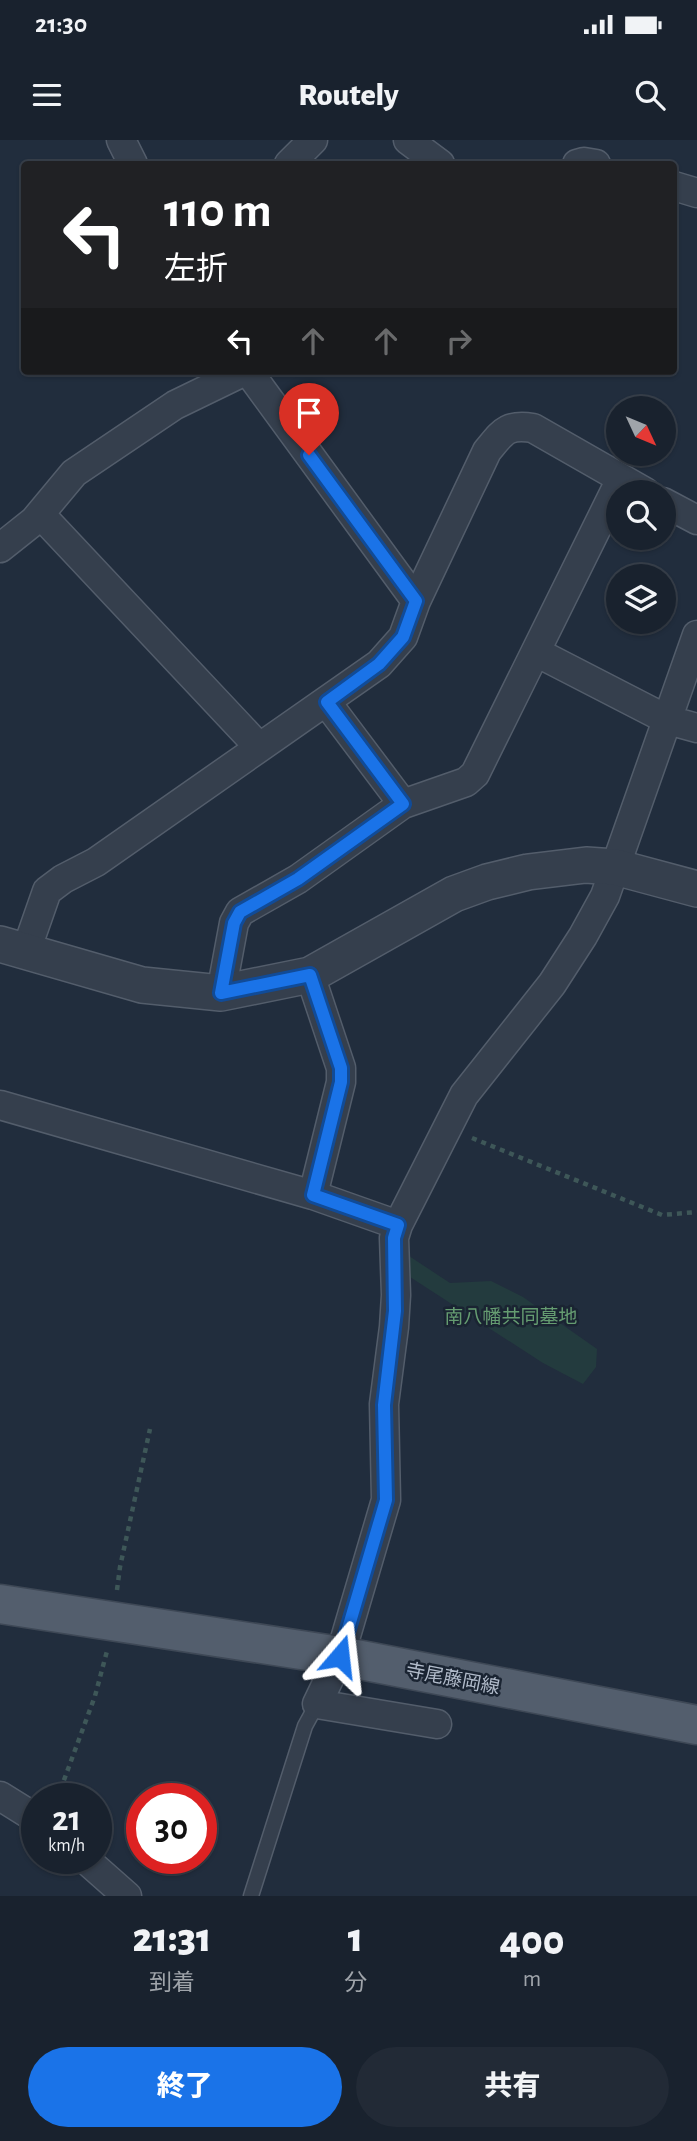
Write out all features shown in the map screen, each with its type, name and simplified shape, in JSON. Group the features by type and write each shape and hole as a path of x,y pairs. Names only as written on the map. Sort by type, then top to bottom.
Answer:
{"main road":[{"name":"寺尾藤岡線","path":"0,1604 340,1656 697,1725"}],"street":[{"path":"121,140 131,161"},
{"path":"292,161 313,140"},
{"path":"408,140 436,161"},
{"path":"677,187 697,193"},
{"path":"0,548 40,514 75,473 175,405 239,375"},
{"path":"250,375 416,601"},
{"path":"624,480 533,428 516,426 504,431 487,451 416,601 403,637 379,664 96,862 63,878 47,891 13,948 142,985 221,993 310,975 454,894 528,872 586,865 615,867 697,889"},
{"path":"676,509 697,520"},
{"path":"40,514 259,747"},
{"path":"221,993 234,923 240,912 298,879 403,804 466,782 475,774 536,652 606,531"},
{"path":"437,1724 317,1704 340,1656 386,1500 384,1405 395,1316 394,1238 398,1225 464,1095 559,974 605,896 697,635"},
{"path":"536,652 668,720 697,728"},
{"path":"327,702 403,804"},
{"path":"310,975 341,1068 341,1082 313,1195"},
{"path":"0,1105 313,1195 398,1225"},
{"path":"0,1796 21,1809"},
{"path":"102,1874 127,1896"}],"lane":[{"path":"251,1896 304,1726 317,1704"}],"path":[{"path":"447,1128 662,1215 697,1212"}],"green space":[{"name":"南八幡共同墓地","path":"409,1256 450,1283 491,1281 523,1297 597,1349 596,1367 583,1384 543,1363 410,1277"}],"route":[{"path":"309,455 416,601 403,637 379,664 327,702 403,804 298,879 240,912 234,923 221,993 310,975 341,1068 341,1082 313,1195 398,1225 394,1238 394,1327 384,1405 386,1500 340,1656"}]}
